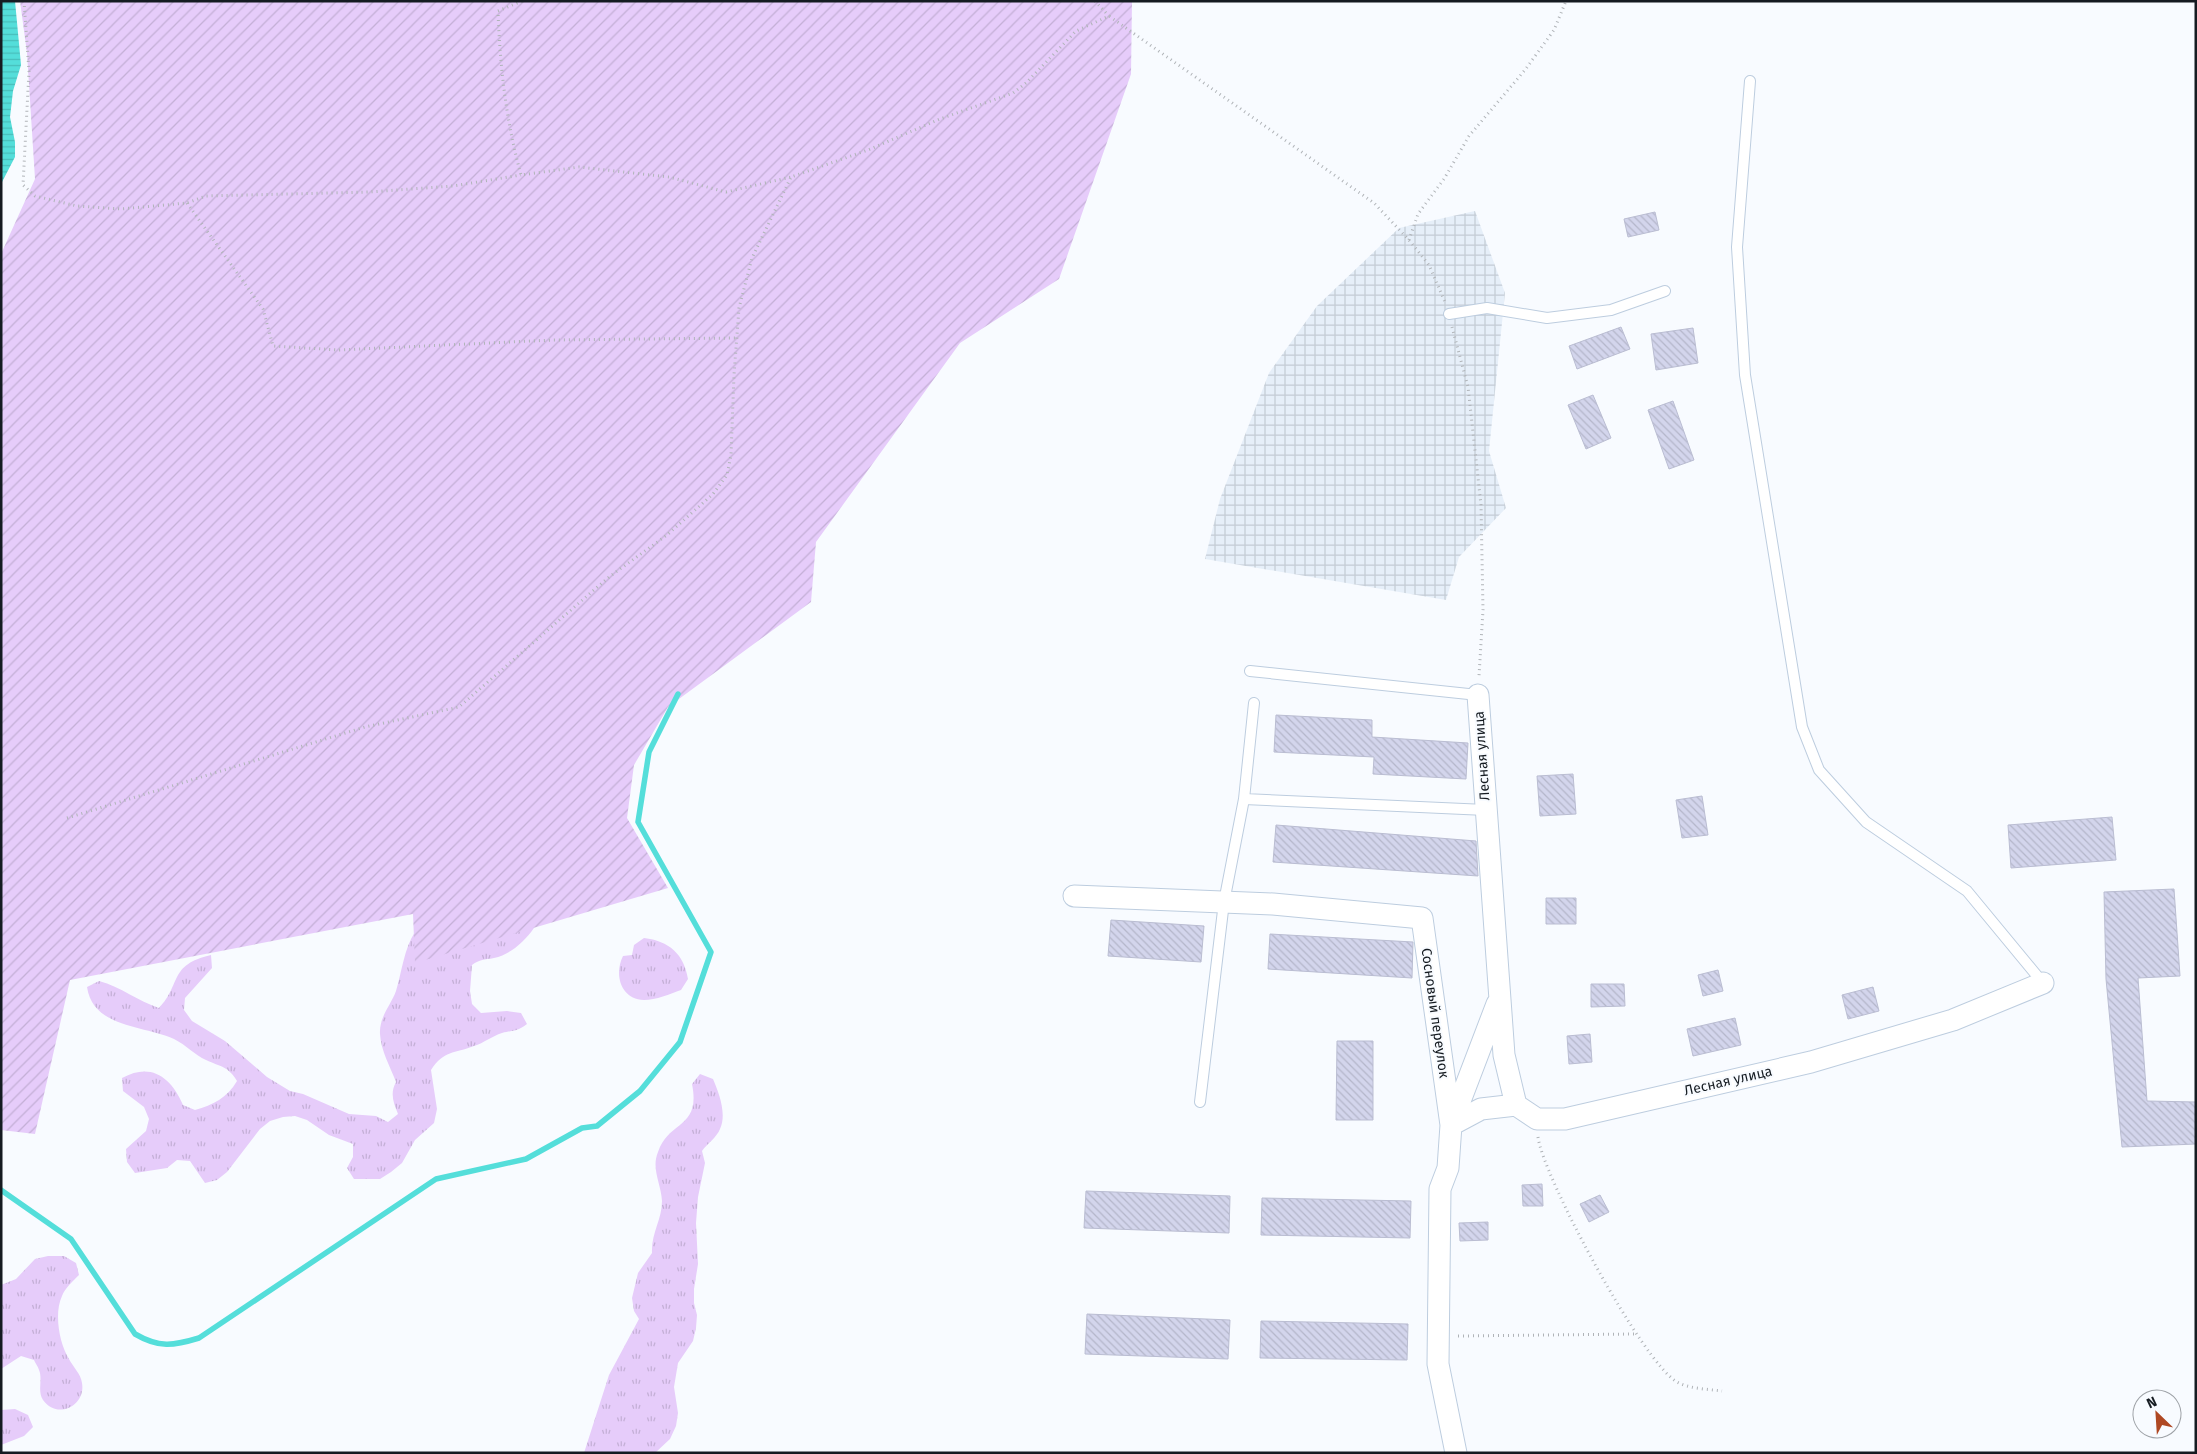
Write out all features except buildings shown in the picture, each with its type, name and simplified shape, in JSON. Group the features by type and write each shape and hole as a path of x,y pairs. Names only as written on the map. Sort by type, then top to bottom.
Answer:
{"street":[{"name":"Лесная улица","path":"1478,695 1504,1055 1516,1105"},
{"name":"Сосновый переулок","path":"1074,896 1273,904 1422,918 1451,1125 1448,1168 1440,1189 1437,1337 1438,1364 1456,1453"},
{"name":"Лесная улица","path":"1537,1119 1565,1119 1811,1062 1954,1020 2043,983"},
{"name":"Лесная улица","path":"1451,1125 1500,996"},
{"path":"1451,1125 1481,1109 1516,1105 1537,1119"}],"lane":[{"path":"1750,81 1736,247 1745,375 1802,727 1819,770 1866,822 1967,891 2043,983"},
{"path":"1449,314 1487,308 1547,318 1611,310 1665,291"},
{"path":"1250,671 1478,695"},
{"path":"1200,1102 1224,902 1244,799 1254,702"},
{"path":"1244,799 1486,810"}],"path":[{"path":"24,1 29,72 23,185 36,196 77,206 121,209 187,203 206,196 369,192 453,186 579,167 669,177 726,192 792,177 868,150 940,119 1013,93 1026,84 1076,31 1109,16"},
{"path":"522,1 498,10 500,67 511,140 522,175"},
{"path":"1095,1 1109,16 1374,203 1409,240 1429,266 1449,314 1468,387 1482,505 1481,573 1483,610 1478,695"},
{"path":"1409,240 1418,214 1444,179 1470,136 1525,70 1554,30 1566,1"},
{"path":"67,818 365,728 459,707 609,577 667,535 713,494 727,475 731,455 739,308 752,258 792,177"},
{"path":"187,203 263,309 273,346 340,350 553,340 737,338"},
{"path":"1537,1119 1538,1140 1558,1196 1634,1334 1658,1364 1677,1382 1699,1388 1722,1391"},
{"path":"1437,1337 1634,1334"}],"shaded area":[{"path":"1475,211 1505,293 1489,451 1506,508 1459,557 1446,600 1205,559 1220,499 1269,373 1317,306 1399,228"}],"green space":[{"path":"20,1 1132,1 1131,74 1059,279 960,343 816,542 811,602 668,707 634,765 627,818 668,888 415,963 413,914 70,980 35,1134 1,1130 1,254 35,179 27,53"},
{"path":"526,917 534,928 521,943 506,954 472,965 470,991 472,1004 481,1013 507,1011 521,1013 527,1024 517,1030 498,1034 478,1045 440,1059 431,1070 437,1109 434,1123 415,1140 402,1163 380,1179 354,1179 347,1168 353,1157 353,1144 329,1135 307,1120 295,1116 270,1121 260,1129 227,1172 217,1180 205,1183 190,1161 177,1160 167,1168 135,1173 127,1162 126,1149 146,1131 149,1119 144,1107 123,1091 122,1078 132,1073 142,1072 151,1072 159,1075 172,1087 183,1105 195,1110 219,1100 229,1092 237,1081 227,1070 202,1058 174,1039 109,1018 91,1000 87,987 99,981 159,1008 182,970 197,959 211,955 212,968 185,998 184,1010 192,1021 225,1041 267,1077 290,1091 303,1094 349,1114 376,1116 388,1122 398,1114 393,1098 396,1082 382,1046 380,1028 383,1017 396,991 406,953 415,932"},
{"path":"644,938 661,942 674,950 679,956 683,962 688,979 681,990 658,998 644,1000 636,999 624,990 619,978 620,963 623,956 632,955 634,945"},
{"path":"700,1074 713,1079 720,1097 723,1117 719,1132 702,1151 705,1163 698,1197 696,1223 698,1264 694,1303 697,1315 696,1328 693,1341 678,1363 674,1387 678,1413 676,1426 670,1439 655,1453 584,1453 609,1375 639,1319 634,1311 632,1298 638,1273 652,1253 653,1239 662,1208 656,1158 669,1134 688,1117 694,1099 692,1084"},
{"path":"48,1256 64,1256 76,1263 79,1275 63,1293 58,1311 58,1319 60,1337 69,1359 80,1377 82,1391 80,1398 75,1404 63,1409 49,1406 43,1400 40,1393 40,1374 34,1360 21,1356 1,1369 1,1285 16,1279 35,1259"},
{"path":"15,1409 28,1415 33,1427 24,1436 1,1445 1,1410"}],"water":[{"path":"1,1 15,1 21,65 13,91 10,117 15,142 15,157 1,184"}],"waterway":[{"path":"1,1190 71,1239 135,1334 151,1342 174,1344 199,1338 436,1179 526,1159 582,1128 597,1126 640,1091 680,1042 711,952 638,822 649,752 678,694"}]}
